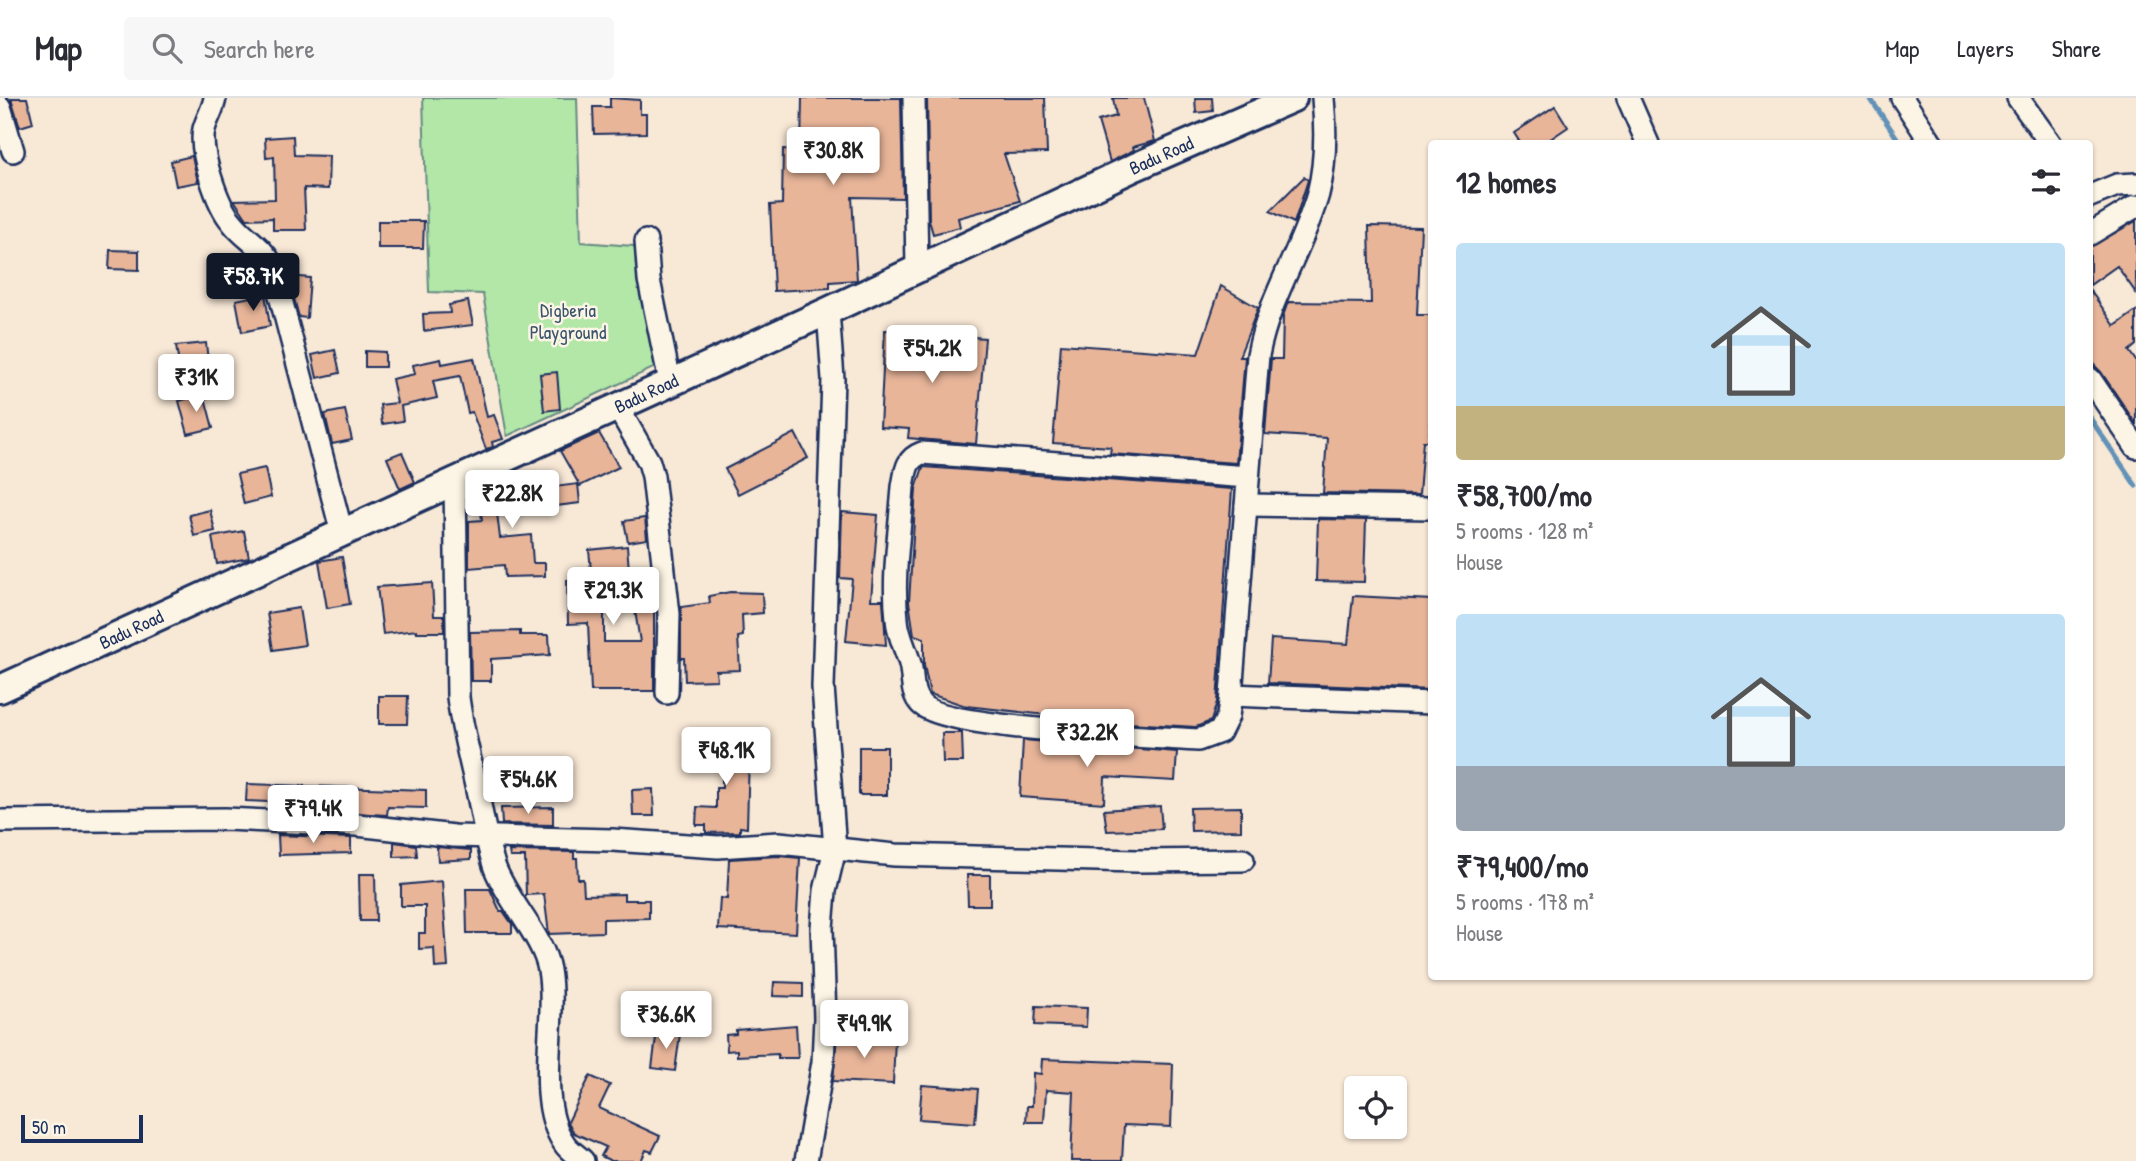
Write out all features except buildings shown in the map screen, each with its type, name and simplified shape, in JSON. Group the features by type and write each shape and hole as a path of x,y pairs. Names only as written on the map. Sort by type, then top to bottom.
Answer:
{"main road":[{"name":"Badu Road","path":"0,689 828,311 1135,167 1293,98"}],"street":[{"path":"215,98 212,114 204,129 205,152 212,181 230,220 263,249 272,265 342,533"},
{"path":"914,98 917,269"},
{"path":"1248,477 922,453 913,456 906,466 898,548 896,618 901,643 911,668 912,691 922,705 934,712 958,719 1030,728 1198,740 1220,732 1228,716 1231,695 1261,342 1271,303 1318,194 1325,142 1323,98"},
{"path":"1628,98 1646,140"},
{"path":"1902,98 1928,140"},
{"path":"2018,98 2048,140"},
{"path":"0,107 13,151"},
{"path":"2093,195 2117,186 2136,184"},
{"path":"2093,200 2108,222"},
{"path":"2093,232 2136,206"},
{"path":"646,241 649,280 670,382"},
{"path":"806,1161 823,1062 825,1018 822,928 825,891 835,849 823,687 833,379 828,311"},
{"path":"2093,383 2136,447"},
{"path":"617,406 649,462 653,476 669,614 667,694"},
{"path":"455,481 458,696 487,837 508,897 540,944 549,967 553,1016 550,1073 554,1125 565,1145 583,1161"},
{"path":"1246,505 1428,508"},
{"path":"1231,695 1428,703"},
{"path":"0,821 225,819 357,825 487,837 612,840 718,847 779,843 895,855 1137,861 1243,860"}],"green space":[{"name":"Digberia Playground","path":"423,98 577,98 581,242 647,247 662,364 507,436 483,294 429,292"}],"waterway":[{"path":"1870,98 1898,140"},
{"path":"2093,422 2136,486"}]}
